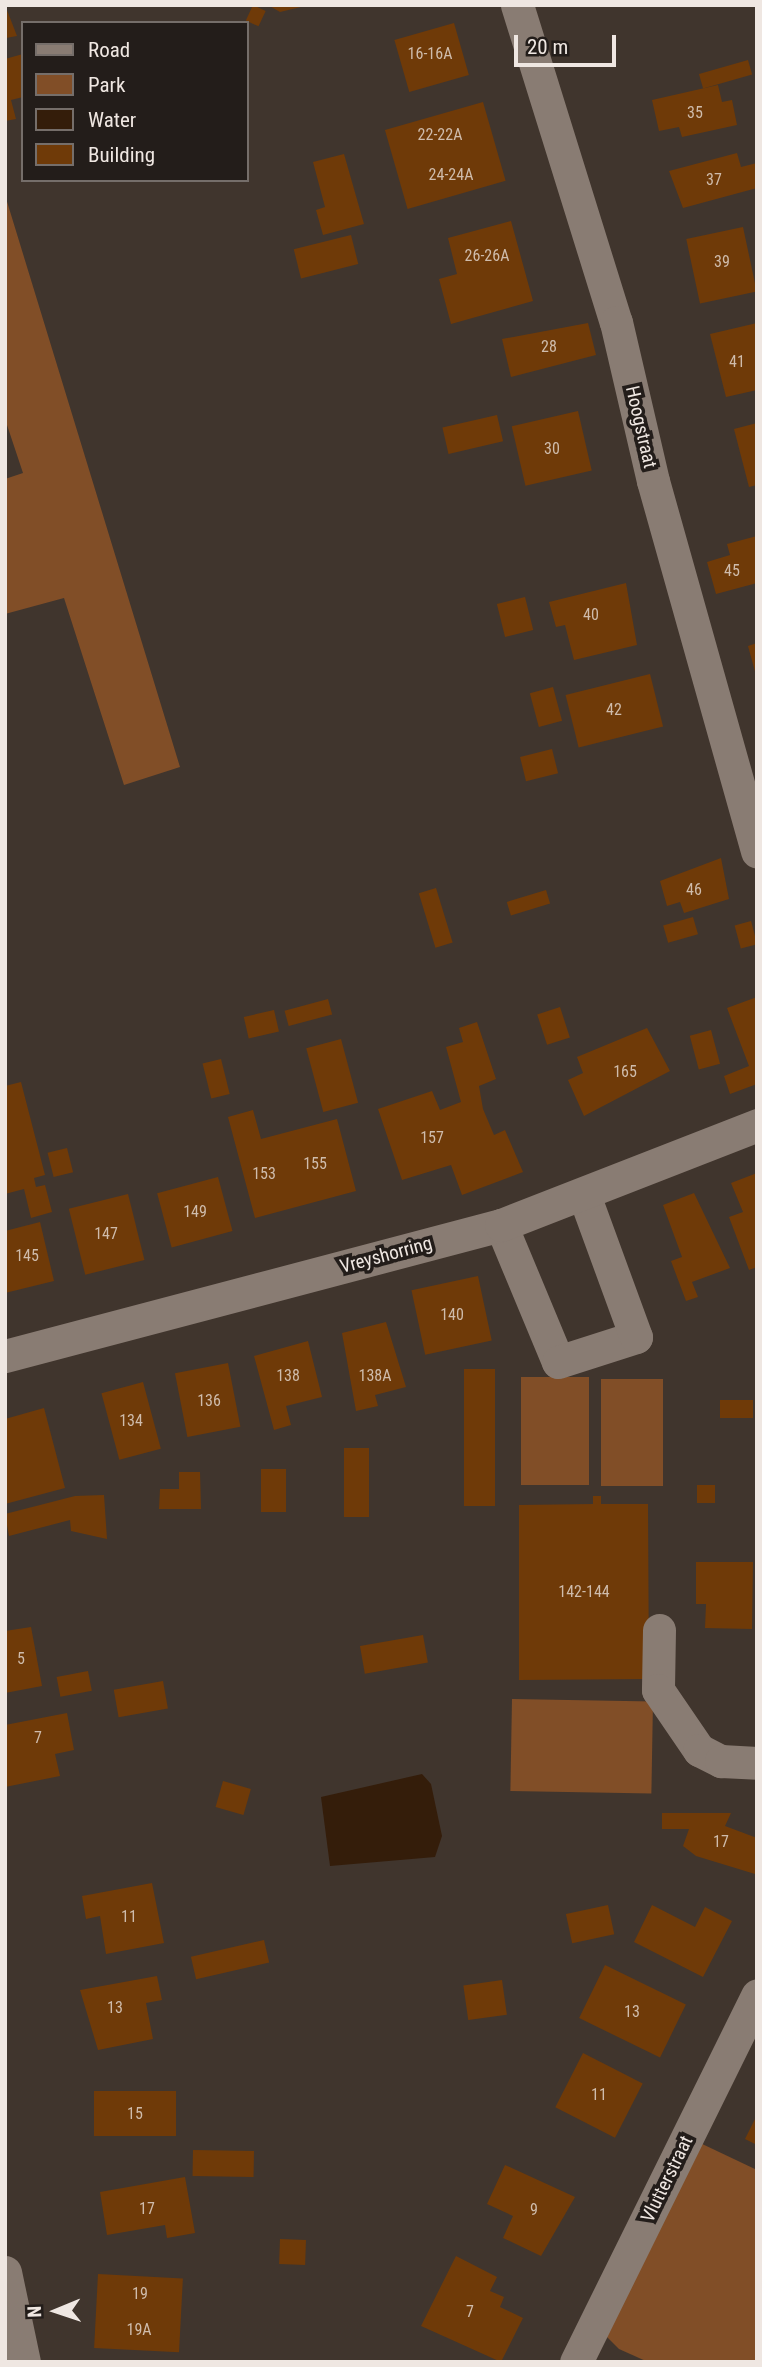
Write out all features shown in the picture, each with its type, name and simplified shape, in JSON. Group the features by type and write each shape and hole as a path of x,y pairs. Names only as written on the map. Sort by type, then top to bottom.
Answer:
{"street":[{"name":"Hoogstraat","path":"517,5 605,281 653,481 757,852"},
{"name":"Vreyshorring","path":"5,1356 501,1225 584,1195 757,1125"},
{"path":"501,1225 558,1362 636,1337 584,1195"},
{"path":"659,1630 658,1690 699,1750 722,1761 757,1763"},
{"name":"Vlutterstraat","path":"576,2362 757,1995"},
{"path":"5,2272 24,2362"}],"green space":[{"path":"5,195 180,767 124,785 64,598 5,614 5,479 23,473 5,419"},
{"path":"521,1377 589,1377 589,1485 521,1485"},
{"path":"601,1379 663,1379 663,1486 601,1486"},
{"path":"512,1699 653,1701 651,1793 510,1791"},
{"path":"698,2142 757,2170 757,2362 648,2362 619,2349 604,2334"}],"water":[{"path":"422,1774 431,1784 442,1836 435,1857 330,1866 321,1797"}],"building":[{"path":"5,5 17,36 6,38"},
{"path":"253,5 266,11 259,26 247,21"},
{"path":"268,5 305,5 305,6 280,12"},
{"path":"454,23 469,75 409,92 394,40"},
{"path":"21,55 21,98 11,100 16,119 5,121 5,59"},
{"path":"748,60 752,74 703,88 699,74"},
{"path":"718,85 722,102 732,100 737,125 682,137 679,127 659,131 652,100"},
{"path":"483,102 506,181 408,209 385,130"},
{"path":"737,153 741,167 757,163 757,188 683,208 669,171"},
{"path":"344,154 364,224 323,235 316,210 325,207 313,162"},
{"path":"511,221 533,301 451,324 439,279 457,274 448,238"},
{"path":"743,227 757,292 700,304 686,239"},
{"path":"351,235 358,264 301,278 294,249"},
{"path":"588,323 596,355 511,377 502,339"},
{"path":"757,323 757,390 726,397 710,334"},
{"path":"578,411 592,470 525,486 512,426"},
{"path":"497,415 503,441 449,454 442,428"},
{"path":"757,423 757,485 749,487 734,429"},
{"path":"757,536 757,583 716,594 707,562 730,555 727,544"},
{"path":"626,583 637,645 574,660 565,625 556,627 549,602"},
{"path":"525,597 533,630 505,637 497,604"},
{"path":"757,643 757,675 756,675 748,646"},
{"path":"650,674 663,726 579,747 566,695"},
{"path":"553,687 562,721 539,727 530,693"},
{"path":"552,749 558,773 526,781 520,757"},
{"path":"721,858 729,899 684,913 680,902 667,906 660,881"},
{"path":"436,888 453,943 435,948 419,893"},
{"path":"546,890 550,903 511,915 507,902"},
{"path":"693,917 698,934 668,943 663,926"},
{"path":"751,921 757,944 741,949 735,925"},
{"path":"757,997 757,1084 730,1094 724,1076 749,1066 727,1008"},
{"path":"328,999 332,1014 289,1026 285,1011"},
{"path":"560,1007 570,1037 547,1045 537,1014"},
{"path":"274,1010 279,1031 249,1038 244,1017"},
{"path":"477,1022 496,1079 479,1086 483,1109 494,1135 505,1130 523,1172 462,1195 451,1165 402,1180 378,1109 432,1091 440,1110 461,1102 446,1047 463,1042 459,1028"},
{"path":"647,1028 670,1071 584,1116 568,1080 583,1073 577,1057"},
{"path":"711,1030 720,1064 699,1070 690,1036"},
{"path":"341,1039 358,1103 323,1112 306,1048"},
{"path":"221,1059 230,1094 211,1099 203,1064"},
{"path":"21,1082 45,1175 34,1178 36,1187 45,1185 52,1212 31,1218 24,1189 5,1194 5,1086"},
{"path":"253,1110 261,1139 337,1119 356,1191 255,1218 228,1117"},
{"path":"67,1148 73,1172 54,1177 48,1153"},
{"path":"757,1173 757,1267 749,1270 729,1217 743,1212 731,1183"},
{"path":"218,1177 232,1231 172,1247 157,1193"},
{"path":"694,1193 730,1268 692,1282 698,1297 686,1301 671,1261 682,1257 663,1205"},
{"path":"128,1194 144,1260 85,1275 69,1209"},
{"path":"40,1222 54,1281 5,1293 5,1231"},
{"path":"478,1276 492,1341 425,1355 411,1290"},
{"path":"386,1322 406,1387 375,1395 378,1406 356,1411 342,1333"},
{"path":"308,1341 322,1397 286,1406 291,1425 274,1430 254,1356"},
{"path":"228,1363 240,1427 187,1437 175,1373"},
{"path":"464,1369 495,1369 495,1506 464,1506"},
{"path":"143,1382 161,1449 119,1460 101,1393"},
{"path":"720,1400 753,1400 753,1418 720,1418"},
{"path":"44,1408 65,1488 5,1504 5,1419"},
{"path":"344,1448 369,1448 369,1517 344,1517"},
{"path":"261,1469 286,1469 286,1512 261,1512"},
{"path":"179,1472 200,1472 201,1509 159,1509 160,1489 179,1489"},
{"path":"697,1485 715,1485 715,1503 697,1503"},
{"path":"104,1495 107,1539 71,1531 70,1520 9,1536 5,1514 75,1496"},
{"path":"593,1496 601,1496 601,1504 648,1504 649,1679 519,1680 519,1505 593,1504"},
{"path":"696,1562 753,1562 752,1629 705,1628 706,1604 696,1604"},
{"path":"31,1627 42,1686 5,1693 5,1631"},
{"path":"423,1635 428,1663 365,1674 360,1646"},
{"path":"88,1671 92,1691 60,1697 57,1677"},
{"path":"163,1681 168,1709 119,1717 114,1690"},
{"path":"67,1713 74,1750 55,1754 60,1776 5,1787 5,1725"},
{"path":"223,1781 251,1789 243,1815 216,1807"},
{"path":"662,1813 731,1813 725,1826 757,1838 755,1874 696,1856 683,1846 689,1829 662,1829"},
{"path":"152,1883 164,1943 106,1954 100,1916 86,1919 82,1896"},
{"path":"608,1905 614,1934 572,1943 566,1914"},
{"path":"652,1905 695,1927 705,1907 732,1921 703,1977 634,1942"},
{"path":"264,1940 269,1962 196,1979 191,1957"},
{"path":"605,1965 686,2004 660,2057 579,2018"},
{"path":"157,1976 162,2000 146,2003 153,2039 98,2050 80,1990"},
{"path":"502,1980 507,2015 468,2020 463,1985"},
{"path":"583,2053 643,2083 615,2138 555,2107"},
{"path":"94,2091 176,2091 176,2136 94,2136"},
{"path":"757,2115 757,2145 745,2139"},
{"path":"193,2150 254,2151 254,2177 193,2176"},
{"path":"505,2165 575,2197 541,2256 503,2238 513,2216 487,2204"},
{"path":"185,2177 195,2233 167,2238 165,2225 107,2235 100,2192"},
{"path":"280,2239 306,2240 305,2265 279,2264"},
{"path":"456,2256 497,2277 490,2291 504,2297 500,2307 523,2318 501,2362 421,2326"},
{"path":"98,2274 183,2278 179,2352 94,2348"}]}
